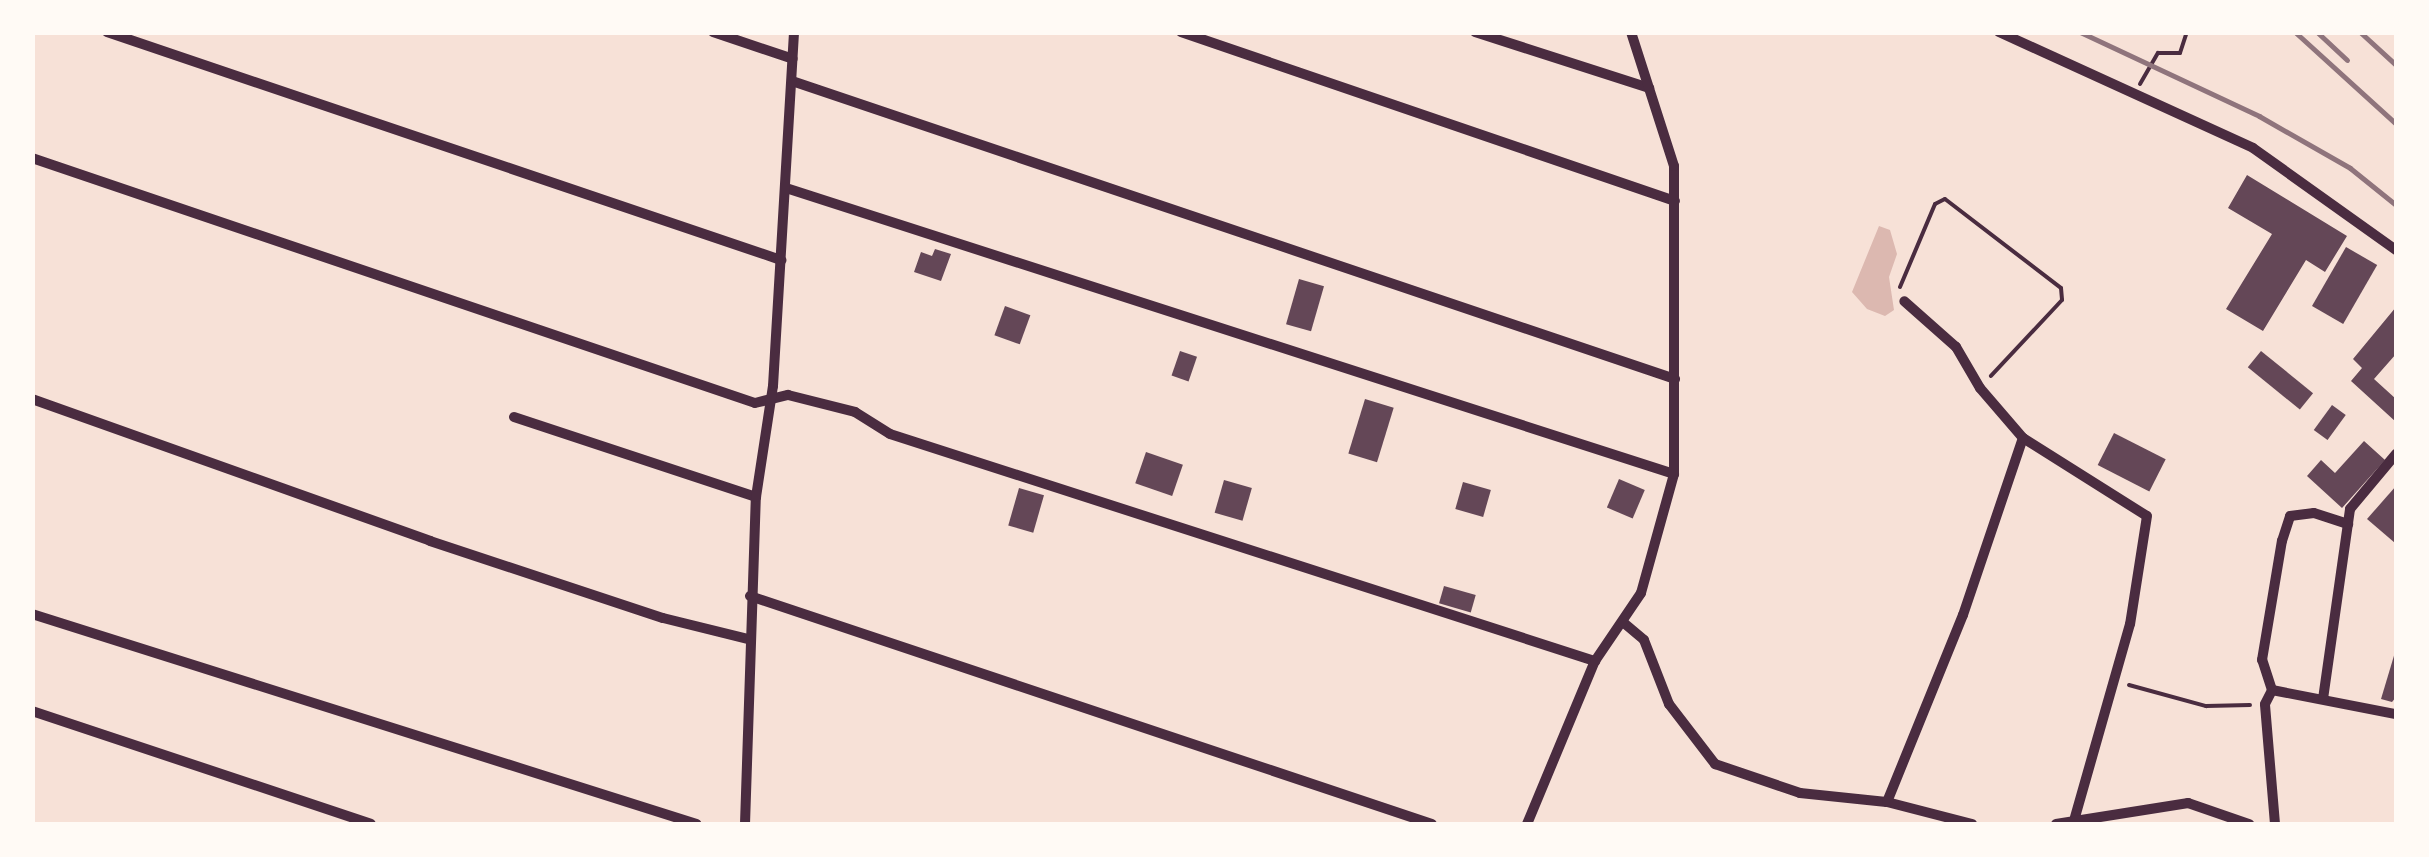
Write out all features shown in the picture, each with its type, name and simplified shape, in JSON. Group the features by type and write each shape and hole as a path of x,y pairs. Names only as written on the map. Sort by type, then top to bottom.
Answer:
{"street":[{"path":"107,32 781,260"},
{"path":"712,32 793,59"},
{"path":"745,824 752,713 748,639 756,497 771,399 794,32"},
{"path":"1181,32 1675,201"},
{"path":"1475,32 1649,88"},
{"path":"1527,824 1596,661 1640,593 1674,474 1674,166 1631,32"},
{"path":"1999,32 2253,148 2396,250"},
{"path":"792,81 1676,379"},
{"path":"32,158 756,403 788,395 856,412 890,434 1596,661"},
{"path":"786,188 1674,474"},
{"path":"1904,301 1956,347 1980,388 2024,438 2147,516 2117,669 2075,817"},
{"path":"32,399 448,547 663,618 748,639"},
{"path":"514,417 756,497"},
{"path":"1887,802 1963,615 2024,438"},
{"path":"2323,699 2350,508 2396,454"},
{"path":"2056,824 2075,817 2188,803 2250,824 2274,822 2266,704 2272,690 2262,660 2290,516 2314,513 2348,524"},
{"path":"750,596 1432,824"},
{"path":"32,614 697,824"},
{"path":"1624,623 1644,640 1669,704 1716,764 1800,793 1887,802 1972,824"},
{"path":"2272,690 2396,714"},
{"path":"32,711 371,824"}],"path":[{"path":"2135,93 2158,53 2180,53 2187,32"},
{"path":"1904,301 1900,285 1935,204 1945,199 2061,288 2062,300 1980,388"},
{"path":"2117,669 2132,689 2206,706 2266,704"}],"shaded area":[{"path":"1879,226 1890,230 1897,254 1889,277 1894,310 1885,316 1867,309 1852,292"}],"building":[{"path":"2247,175 2347,236 2325,272 2306,260 2263,331 2226,309 2272,234 2228,208"},
{"path":"2346,247 2377,265 2343,324 2312,306"},
{"path":"935,249 951,254 941,281 914,272 921,252 932,256"},
{"path":"1299,279 1324,286 1311,331 1286,324"},
{"path":"1005,306 1030,315 1020,344 994,335"},
{"path":"2396,307 2396,354 2374,379 2396,399 2396,422 2351,381 2362,368 2353,359"},
{"path":"1180,351 1197,357 1189,381 1172,376"},
{"path":"2261,351 2313,393 2300,409 2248,367"},
{"path":"1365,399 1394,408 1377,462 1348,454"},
{"path":"2332,405 2346,415 2328,440 2314,430"},
{"path":"2114,433 2166,459 2149,491 2098,465"},
{"path":"2364,441 2385,460 2342,508 2307,476 2321,460 2335,473"},
{"path":"1146,452 1183,465 1172,496 1135,483"},
{"path":"1619,479 1645,490 1633,518 1607,508"},
{"path":"1224,480 1252,488 1243,521 1215,513"},
{"path":"1463,482 1491,490 1483,517 1455,509"},
{"path":"2396,486 2396,541 2395,543 2367,519"},
{"path":"1019,488 1044,495 1033,533 1008,525"},
{"path":"1444,586 1476,595 1471,612 1439,603"},
{"path":"2396,649 2396,697 2392,702 2381,699"}],"railway":[{"path":"2080,32 2259,116 2350,168 2396,205"},
{"path":"2295,32 2396,124"},
{"path":"2317,32 2347,60"},
{"path":"2360,32 2396,65"}]}
